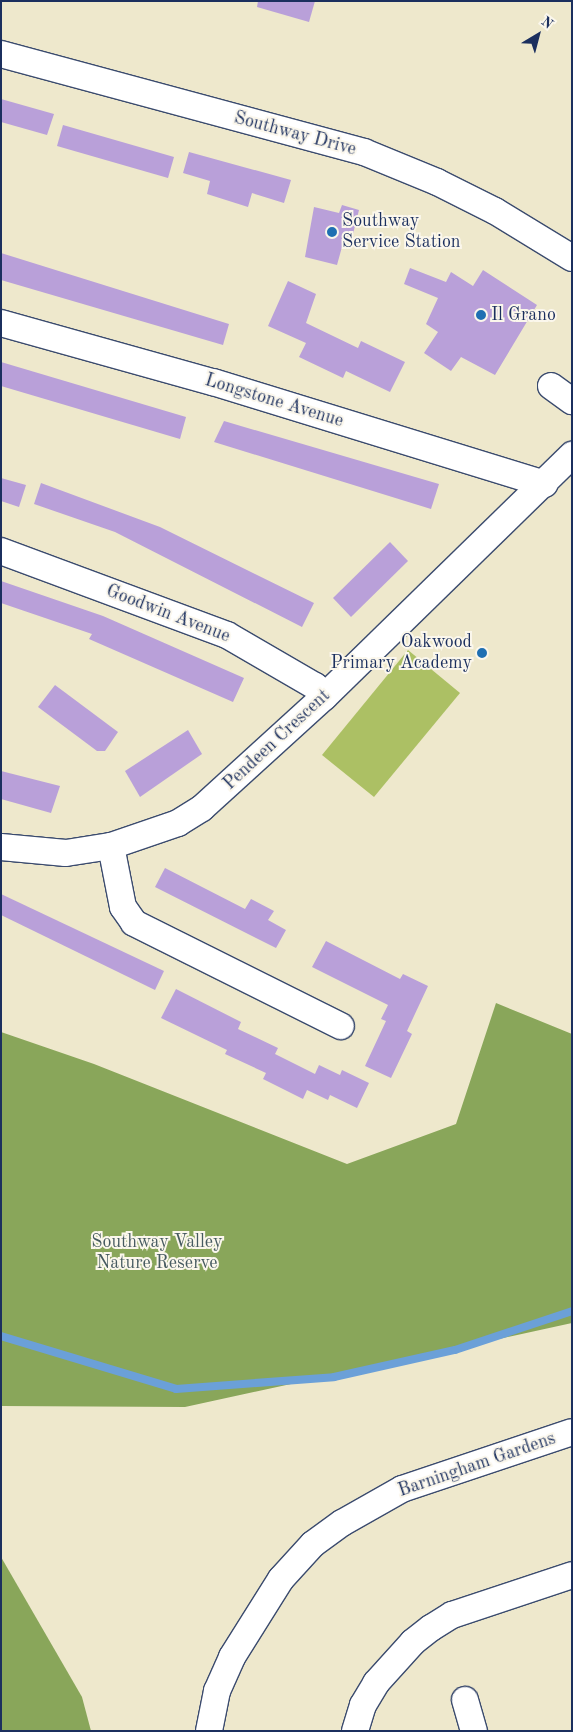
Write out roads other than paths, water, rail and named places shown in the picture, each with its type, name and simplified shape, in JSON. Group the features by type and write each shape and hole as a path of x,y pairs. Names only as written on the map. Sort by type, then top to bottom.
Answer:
{"street":[{"name":"Southway Drive","path":"1,54 364,152 437,182 495,211 572,258"},
{"name":"Longstone Avenue","path":"1,323 213,382 545,484"},
{"path":"551,386 572,401"},
{"name":"Pendeen Crescent","path":"1,847 66,853 110,846 178,823 202,808 324,697 572,456"},
{"name":"Goodwin Avenue","path":"1,551 227,635 314,686 324,697"},
{"path":"110,846 123,907 134,923 342,1026"},
{"name":"Barningham Gardens","path":"209,1731 218,1691 232,1657 280,1579 313,1544 342,1523 402,1489 572,1432"},
{"path":"355,1731 363,1705 376,1683 413,1642 431,1628 452,1615 572,1575"},
{"path":"465,1700 474,1731"}],"waterway":[{"path":"1,1336 176,1389 334,1377 455,1350 572,1311"}],"place":[{"name":"Southway Service Station","path":"332,232"},
{"name":"Il Grano","path":"481,315"},
{"name":"Oakwood Primary Academy","path":"482,653"}],"park label":[{"name":"Southway Valley Nature Reserve","path":"157,1253"}]}
